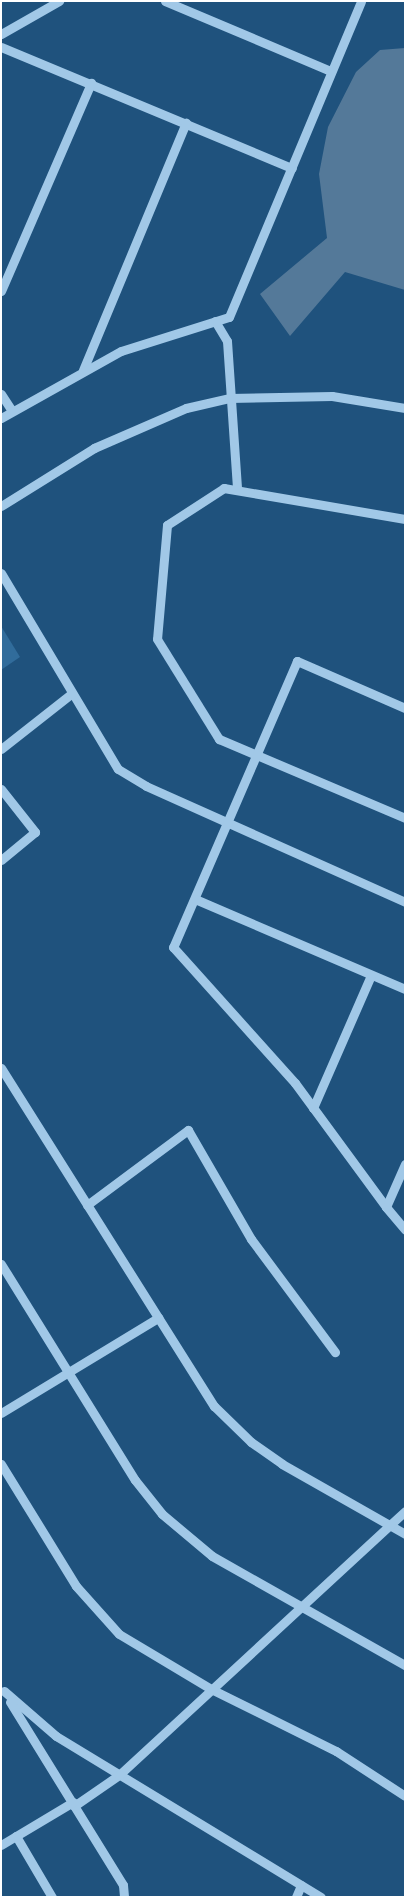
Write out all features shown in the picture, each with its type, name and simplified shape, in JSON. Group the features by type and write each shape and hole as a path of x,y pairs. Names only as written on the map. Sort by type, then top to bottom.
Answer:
{"street":[{"path":"1,34 59,1"},
{"path":"165,1 331,70"},
{"path":"1,418 83,370 121,351 229,317 361,1"},
{"path":"1,46 292,168"},
{"path":"1,291 91,83"},
{"path":"83,370 186,123"},
{"path":"216,321 227,341 229,398 237,486"},
{"path":"1,394 12,411"},
{"path":"1,506 120,435 186,408 229,398 332,396 405,408"},
{"path":"405,519 237,486 224,488 167,525 157,639 219,739 405,818"},
{"path":"1,573 71,694 118,769 405,902"},
{"path":"405,708 297,661 173,947 313,1108 405,1230"},
{"path":"1,749 71,694"},
{"path":"1,789 35,832 1,860"},
{"path":"195,899 405,989"},
{"path":"313,1108 371,975"},
{"path":"1,1068 214,1406 251,1442 405,1534"},
{"path":"87,1204 188,1130 251,1239 335,1352"},
{"path":"386,1207 405,1164"},
{"path":"1,1264 67,1372 162,1514 212,1556 405,1666"},
{"path":"1,1413 158,1318"},
{"path":"1,1464 76,1586 102,1618 142,1650 211,1689 336,1751 405,1796"},
{"path":"1,1845 74,1804 119,1775 405,1511"},
{"path":"2,1689 56,1736 321,1897"},
{"path":"2,1689 123,1884 124,1897"},
{"path":"16,1836 52,1897"},
{"path":"296,1897 301,1885"}],"shaded area":[{"path":"405,48 405,290 345,272 290,336 260,294 327,238 319,174 328,127 356,72 380,50"},
{"path":"1,626 20,657 1,670"}]}
